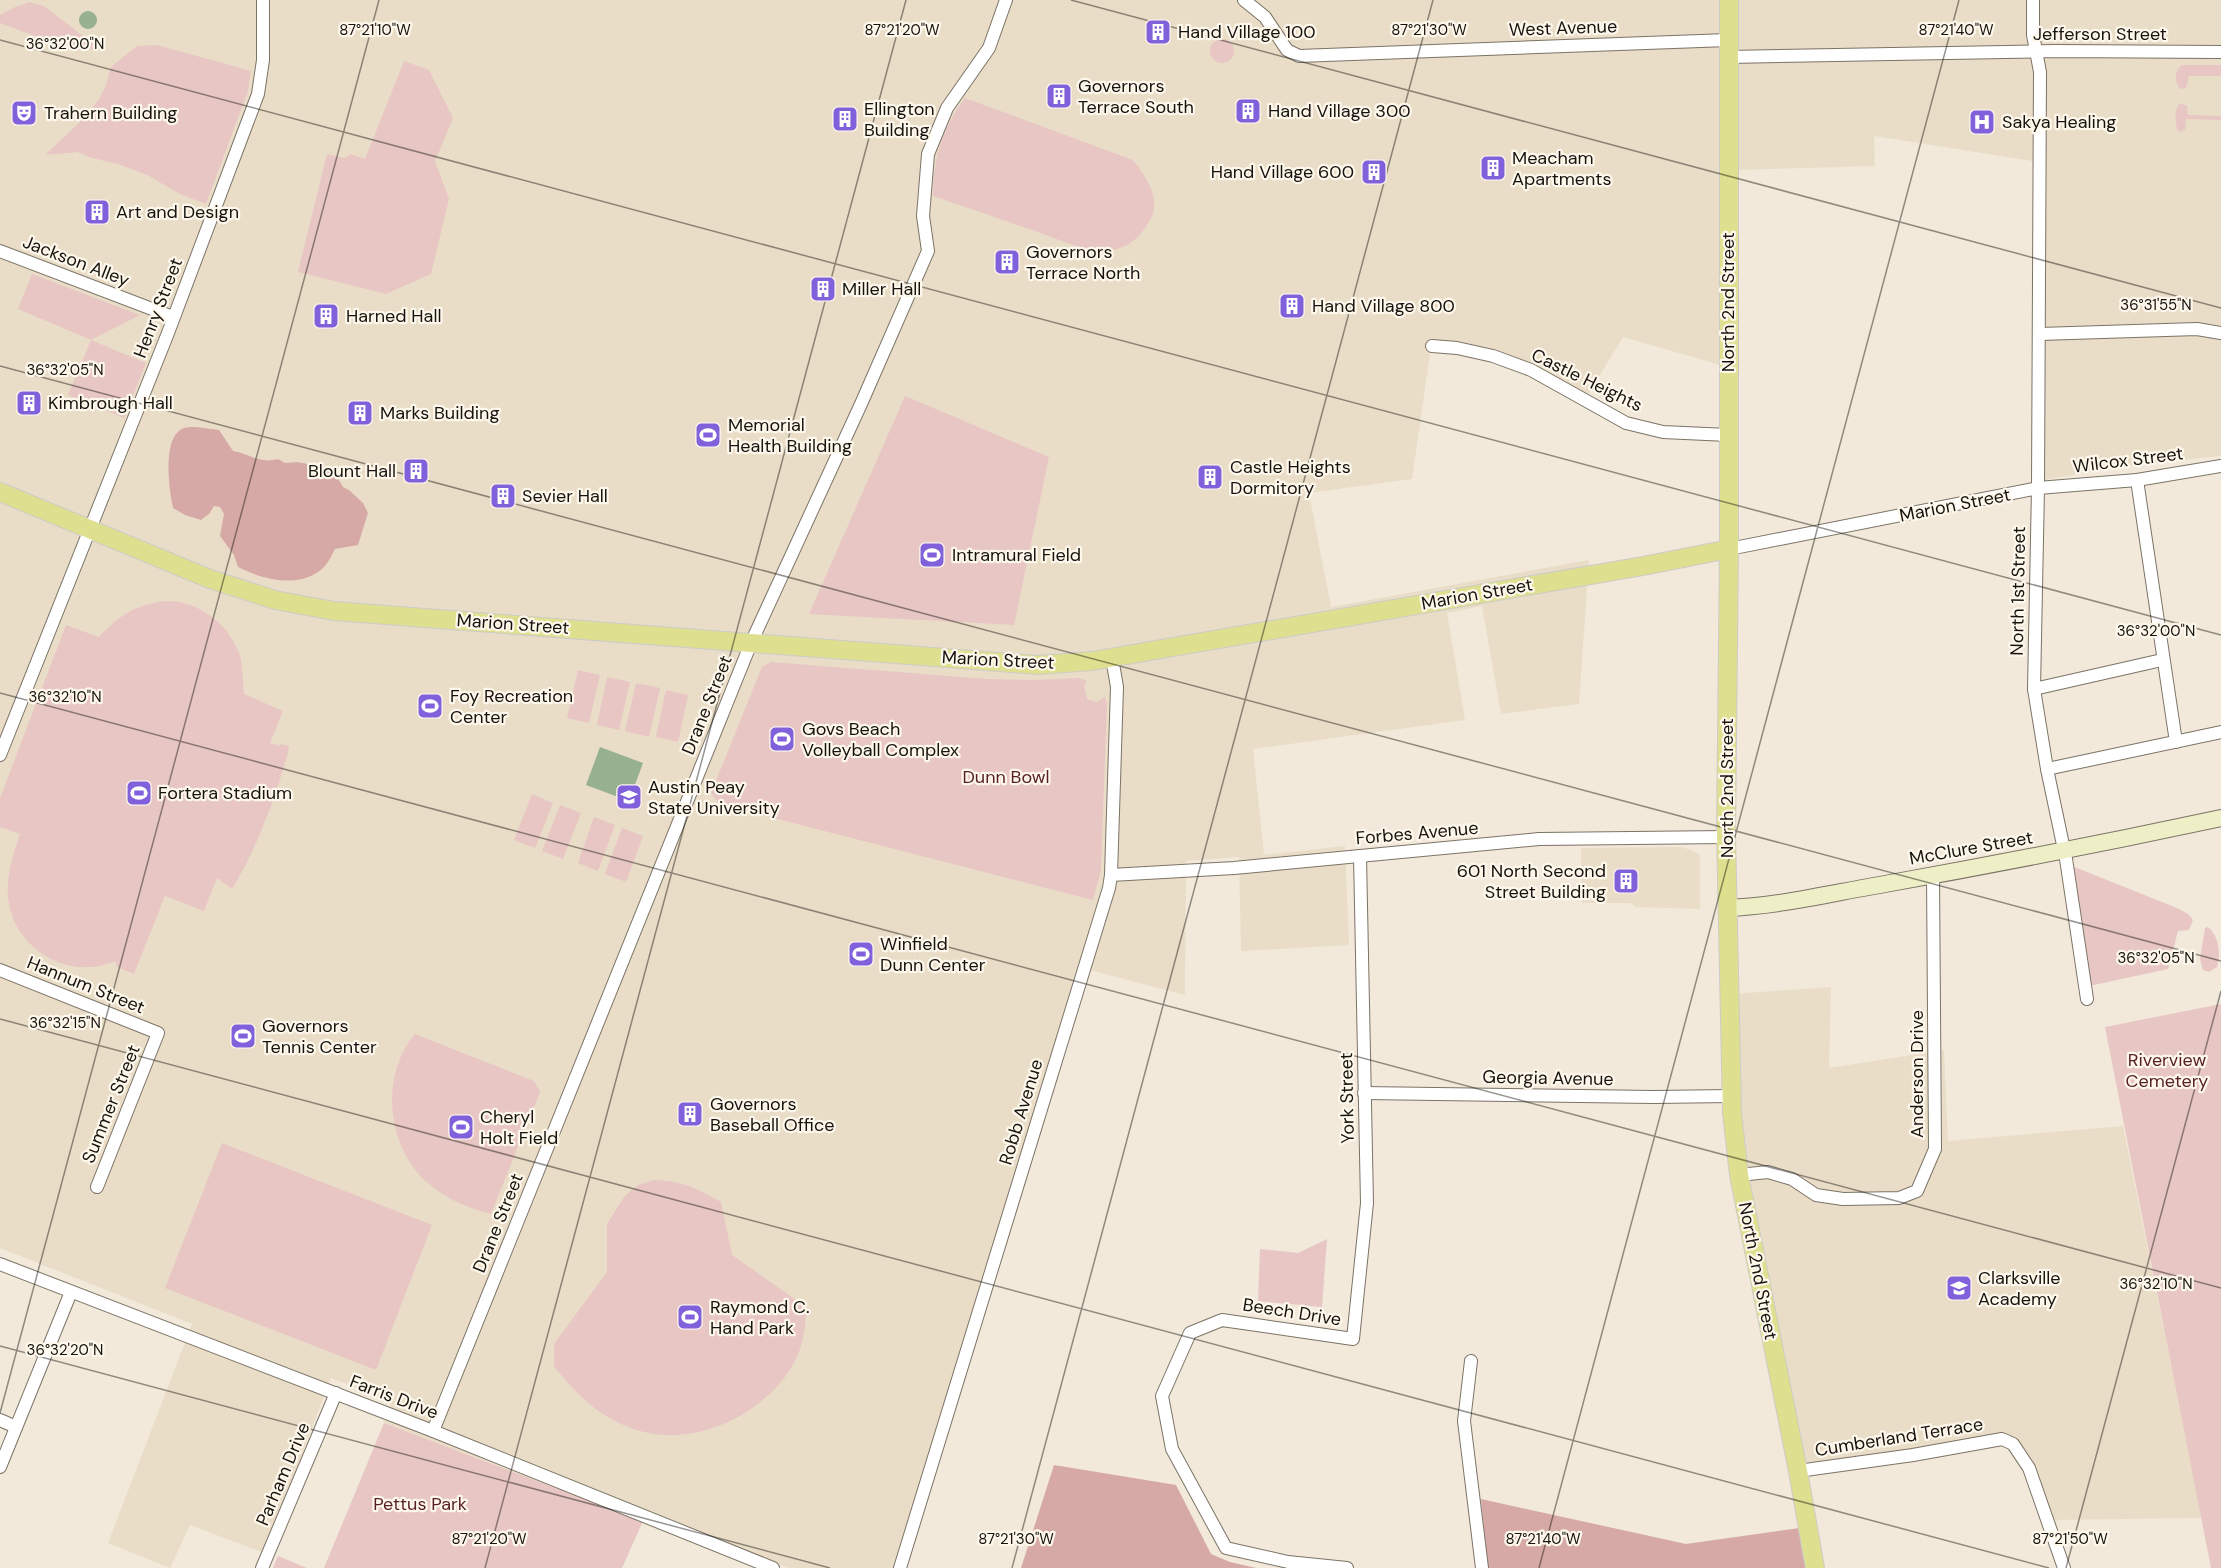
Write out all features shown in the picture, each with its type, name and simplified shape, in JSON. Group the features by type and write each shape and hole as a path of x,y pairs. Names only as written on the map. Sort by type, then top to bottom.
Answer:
{"main road":[{"name":"North 2nd Street","path":"1729,0 1729,549 1726,837 1732,1096 1739,1175 1815,1568"},
{"name":"Marion Street","path":"0,492 210,579 275,600 334,611 1038,665 1092,662 1729,549"},
{"name":"McClure Street","path":"1727,908 1762,906 1933,875 2064,851 2221,818"}],"street":[{"name":"Henry Street","path":"0,755 90,530 258,94 263,60 263,0"},
{"name":"Drane Street","path":"433,1431 751,643 861,405 928,251 923,216 928,154 947,108 989,48 1006,0"},
{"name":"West Avenue","path":"1244,0 1265,17 1287,50 1299,56 1728,49"},
{"name":"North 1st Street","path":"2034,0 2033,35 2040,72 2040,334 2034,689 2064,851 2087,999"},
{"name":"Jefferson Street","path":"1728,49 2221,52"},
{"name":"Jackson Alley","path":"0,251 173,317"},
{"path":"2040,334 2197,329 2221,333"},
{"name":"Castle Heights","path":"1432,346 1457,348 1493,356 1531,370 1626,423 1663,432 1728,435"},
{"name":"Wilcox Street","path":"2038,488 2137,480 2221,466"},
{"path":"2137,480 2176,742"},
{"name":"Marion Street","path":"1729,549 2038,488"},
{"name":"Robb Avenue","path":"900,1568 1103,908 1111,875 1117,687 1112,658"},
{"path":"2034,689 2162,660"},
{"path":"2047,769 2221,732"},
{"name":"Forbes Avenue","path":"1111,875 1166,873 1539,839 1726,837"},
{"name":"York Street","path":"1353,1339 1367,1203 1360,856"},
{"name":"Anderson Drive","path":"1739,1175 1768,1172 1792,1179 1816,1194 1843,1199 1899,1198 1917,1191 1935,1149 1933,875"},
{"name":"Hannum Street","path":"0,970 158,1033"},
{"name":"Summer Street","path":"97,1187 158,1033"},
{"name":"Georgia Avenue","path":"1364,1093 1732,1096"},
{"name":"Farris Drive","path":"0,1264 433,1431 773,1568"},
{"path":"0,1467 70,1292"},
{"name":"Beech Drive","path":"1347,1568 1288,1562 1227,1548 1172,1449 1162,1396 1190,1333 1222,1320 1353,1339"},
{"path":"1471,1361 1464,1420 1482,1568"},
{"name":"Parham Drive","path":"262,1568 336,1393"},
{"path":"0,1420 16,1427"},
{"name":"Cumberland Terrace","path":"1798,1471 1913,1455 2002,1439 2013,1444 2030,1468 2064,1568"}],"shaded area":[{"name":"Austin Peay State University","path":"0,0 2221,0 2221,456 2125,466 2043,480 2046,322 2045,163 1874,136 1875,166 1738,170 1738,370 1623,337 1588,395 1532,364 1494,349 1459,341 1432,340 1412,479 1309,493 1331,607 1589,560 1579,704 1501,714 1482,606 1447,613 1465,720 1253,749 1264,855 1345,846 1349,945 1241,951 1239,857 1186,861 1185,995 1082,968 893,1568 789,1568 648,1510 643,1521 384,1423 392,1402 331,1378 264,1553 190,1525 170,1568 108,1543 192,1324 0,1248"},
{"path":"84,11 92,11 97,16 95,27 84,29 79,24 79,16"},
{"path":"196,427 219,430 233,451 265,460 278,459 285,463 308,464 334,472 343,487 363,503 368,513 358,545 335,549 325,566 305,578 271,579 238,567 234,555 220,536 224,514 220,507 214,506 201,520 173,508 168,466 172,443 182,429"},
{"path":"600,747 643,763 629,801 586,785"},
{"path":"1681,847 1700,855 1700,909 1636,907 1631,903 1582,903 1581,848"},
{"name":"Clarksville Academy","path":"1831,987 1829,1068 1944,1050 1948,1141 2123,1126 2202,1518 2047,1520 2029,1468 2002,1439 1798,1471 1739,1175 1732,994"},
{"path":"1054,1465 1176,1485 1211,1554 1230,1562 1256,1568 1021,1568"},
{"path":"1481,1499 1686,1544 1814,1526 1821,1568 1488,1568"}],"green space":[{"path":"29,2 44,6 83,36 107,41 94,49 75,51 0,23 0,15"},
{"path":"1222,39 1227,40 1233,46 1233,56 1227,62 1222,63 1217,62 1211,56 1210,51 1211,46 1217,40"},
{"path":"157,45 251,71 248,91 206,204 180,194 147,175 118,164 77,152 45,155 83,119 99,99 111,67 137,46"},
{"path":"404,61 429,70 453,118 435,161 449,199 431,274 386,294 298,272 327,154 344,158 351,154 365,159"},
{"path":"2182,65 2221,65 2221,76 2189,76 2186,88 2180,89 2176,77 2177,70"},
{"path":"965,98 1133,160 1147,181 1154,197 1153,214 1149,222 1128,245 1109,250 1091,249 1064,242 933,196 933,182 940,144 950,121"},
{"path":"2180,103 2187,106 2188,115 2221,116 2221,120 2186,119 2185,130 2179,132 2175,117"},
{"path":"32,274 140,315 91,340 18,309"},
{"path":"91,340 146,363 124,418 68,395"},
{"name":"Intramural Field","path":"905,396 1049,457 1014,625 809,614"},
{"name":"Fortera Stadium","path":"164,601 177,602 200,609 211,616 228,633 240,656 244,694 283,711 270,743 289,746 288,753 264,823 232,889 217,878 204,911 165,896 134,974 117,967 116,962 95,967 78,967 61,963 31,945 20,931 12,915 8,897 8,881 20,834 0,827 0,798 66,625 99,637 114,623 135,609"},
{"name":"Dunn Bowl","path":"771,662 987,679 1079,678 1087,681 1084,685 1087,699 1096,702 1105,697 1107,703 1101,870 1093,900 719,804 711,793 762,667"},
{"path":"578,670 600,675 589,723 567,718"},
{"path":"607,677 630,682 619,730 597,725"},
{"path":"636,683 660,688 649,737 625,731"},
{"path":"666,690 688,695 678,742 656,737"},
{"path":"532,794 553,803 535,848 514,840"},
{"path":"560,805 581,813 563,859 542,851"},
{"path":"594,817 615,825 598,871 578,863"},
{"path":"622,828 643,836 626,882 605,874"},
{"path":"2072,866 2188,914 2193,920 2189,930 2178,931 2168,969 2089,986"},
{"path":"2208,927 2215,935 2219,951 2217,967 2209,972 2203,970 2200,959 2205,928"},
{"name":"Riverview Cemetery","path":"2221,1004 2221,1568 2211,1568 2105,1027"},
{"name":"Cheryl Holt Field","path":"415,1034 534,1081 540,1092 491,1214 458,1203 443,1195 415,1169 404,1152 393,1112 393,1091 396,1070"},
{"path":"222,1143 432,1225 376,1370 165,1288"},
{"name":"Raymond C. Hand Park","path":"655,1180 690,1186 721,1202 732,1255 806,1307 801,1346 791,1368 779,1384 764,1399 729,1422 690,1434 649,1433 607,1417 584,1399 554,1366 554,1344 607,1272 607,1224 624,1197 638,1185"},
{"path":"1327,1239 1322,1307 1258,1301 1260,1249 1298,1253"},
{"name":"Pettus Park","path":"384,1423 643,1521 622,1568 324,1568"},
{"path":"278,1556 307,1568 273,1568"}],"place":[{"name":"Hand Village 100","path":"1158,32"},
{"name":"Governors Terrace South","path":"1059,96"},
{"name":"Hand Village 300","path":"1248,111"},
{"name":"Trahern Building","path":"24,113"},
{"name":"Ellington Building","path":"845,119"},
{"name":"Sakya Healing","path":"1982,122"},
{"name":"Meacham Apartments","path":"1493,168"},
{"name":"Hand Village 600","path":"1374,172"},
{"name":"Art and Design","path":"97,212"},
{"name":"Governors Terrace North","path":"1007,262"},
{"name":"Miller Hall","path":"823,289"},
{"name":"Hand Village 800","path":"1292,306"},
{"name":"Harned Hall","path":"326,316"},
{"name":"Kimbrough Hall","path":"29,403"},
{"name":"Marks Building","path":"360,413"},
{"name":"Memorial Health Building","path":"708,435"},
{"name":"Blount Hall","path":"416,471"},
{"name":"Castle Heights Dormitory","path":"1210,477"},
{"name":"Sevier Hall","path":"503,496"},
{"name":"Intramural Field","path":"932,555"},
{"name":"Foy Recreation Center","path":"430,706"},
{"name":"Govs Beach Volleyball Complex","path":"782,739"},
{"name":"Fortera Stadium","path":"139,793"},
{"name":"Austin Peay State University","path":"629,797"},
{"name":"601 North Second Street Building","path":"1626,881"},
{"name":"Winfield Dunn Center","path":"861,954"},
{"name":"Governors Tennis Center","path":"243,1036"},
{"name":"Governors Baseball Office","path":"690,1114"},
{"name":"Cheryl Holt Field","path":"461,1127"},
{"name":"Clarksville Academy","path":"1959,1288"},
{"name":"Raymond C. Hand Park","path":"690,1317"}]}
